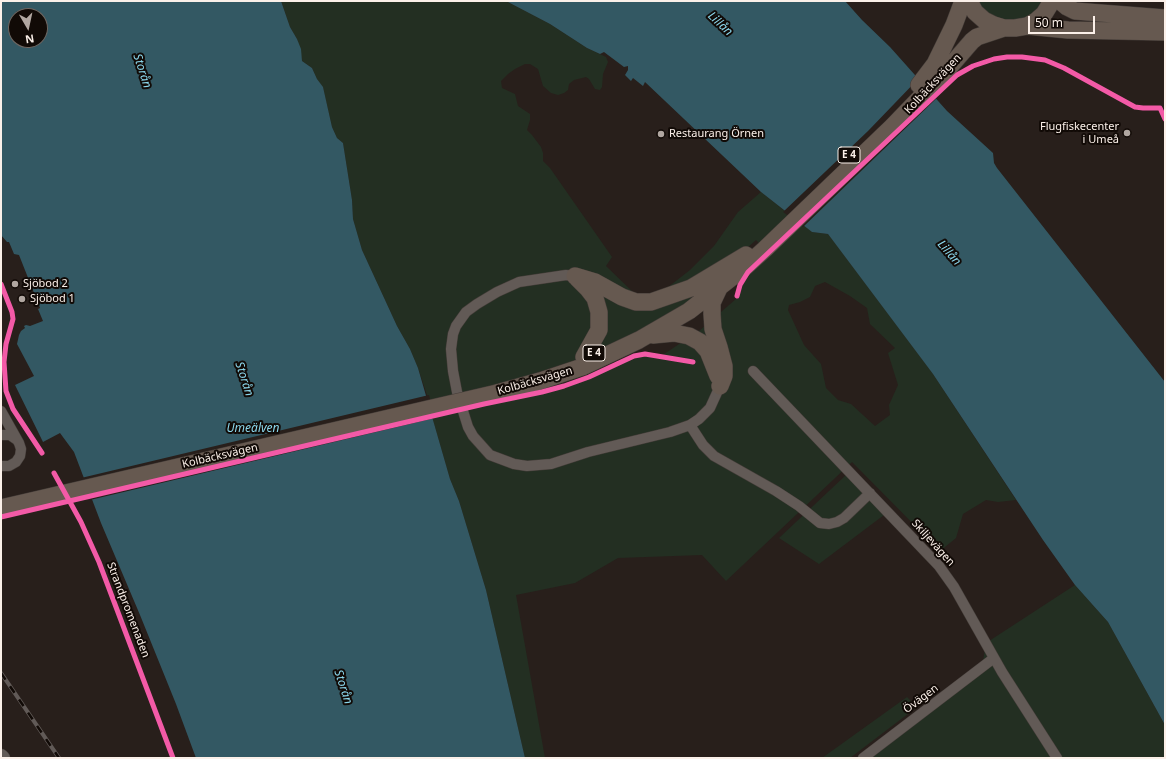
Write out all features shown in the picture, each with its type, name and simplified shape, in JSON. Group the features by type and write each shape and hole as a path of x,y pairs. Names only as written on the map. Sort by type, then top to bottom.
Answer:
{"highway":[{"name":"Kolbäcksvägen","path":"941,67 963,1"},
{"name":"E 4","path":"969,1 975,12 984,20 994,26 1004,28 1027,26 1068,30 1165,18"},
{"path":"1027,26 1040,18 1051,5 1052,1"},
{"name":"E 4","path":"1060,1 1075,11 1165,32"},
{"name":"Kolbäcksvägen","path":"1,500 495,389 540,381 582,367 612,354 689,311 745,267 762,246 892,127 941,67 977,37 1004,28"},
{"name":"Kolbäcksvägen","path":"1,508 495,389 608,347 686,303 746,254 762,246"},
{"path":"571,275 595,282 622,298 636,302 651,302 691,288 746,254"},
{"path":"571,275 588,289 595,298 599,312 599,330 584,357"},
{"path":"720,286 712,303 712,314 713,329 720,346 724,366 724,376 720,386"},
{"path":"648,335 674,334 689,336 700,342 709,355 718,374 720,386"}],"street":[{"path":"571,275 519,282 497,292 466,312 456,326 453,334 451,349 457,392 468,427 479,445 490,456 514,464 527,466 551,464 588,452 670,432 690,425 699,419 710,408 720,386"},
{"name":"Skiljevägen","path":"753,371 939,566 954,587 994,658 1057,758"},
{"path":"1,411 21,449 18,459 9,466 1,466"},
{"path":"690,425 703,445 714,456 776,491 799,506 820,523 829,524 844,518 870,493"},
{"path":"1,435 10,435 17,440"},
{"name":"Övägen","path":"863,758 994,658"}],"green space":[{"path":"281,1 506,1 550,24 587,48 606,57 608,62 603,74 602,87 600,90 595,89 586,77 574,80 569,84 568,90 564,93 558,95 551,93 543,86 538,69 530,64 525,64 515,69 501,81 502,88 515,94 518,106 530,114 527,130 541,147 543,161 550,168 612,257 606,266 637,296 663,291 690,270 714,246 738,212 761,192 795,219 765,249 756,240 686,303 635,333 579,359 431,407 410,349 397,326 362,250 353,219 352,200 343,143 337,138 332,127 323,88 312,68 302,61 297,39 290,27"},
{"path":"975,1 1045,1 1043,6 1023,22 998,22"},
{"path":"802,223 812,232 828,234 933,374 1016,500 998,502 986,500 963,514 956,538 940,551 852,462 726,581 702,555 618,558 575,583 516,595 545,758 525,758 486,590 459,501 450,479 432,417 564,386 589,377 634,356 645,354 661,356 699,331 736,299 743,278","holes":["825,282 850,296 867,308 870,324 895,348 888,353 898,385 889,405 890,415 875,426 851,404 838,400 826,388 821,364 804,345 788,310 789,305 810,297 815,286"]},
{"path":"846,475 884,515 819,564 779,538"},
{"path":"1075,585 1108,622 1165,725 1165,758 863,758 982,667 986,643"},
{"path":"907,697 917,707 850,758 822,758"}],"water":[{"name":"Umeälven","path":"1,1 281,1 290,27 301,49 302,61 312,68 323,87 332,127 337,138 343,143 352,200 353,219 362,250 418,368 450,479 459,501 486,590 525,758 196,758 176,704 101,523 74,452 60,433 43,442 15,385 34,376 17,344 19,335 25,328 24,326 30,326 43,321 38,309 40,308 19,255 14,254 9,242 7,242 1,235"},
{"name":"Lillån","path":"506,1 845,1 890,47 947,111 993,153 994,163 997,168 1165,382 1165,725 1108,622 1075,585 1043,540 933,374 828,234 812,232 761,192 645,82 643,86 633,78 631,81 625,75 628,70 628,66 624,67 604,52 600,54 587,48 550,24"}],"pier":[{"path":"920,77 938,97 803,227 783,212 868,131"},
{"path":"429,395 435,418 90,500 81,478"}],"railway":[{"path":"1,673 59,758"}],"cycle path":[{"path":"737,296 740,285 748,272 957,75 973,66 994,59 1007,57 1045,60 1064,68 1135,107 1160,108 1165,119"},
{"path":"1,284 12,312 13,319 6,344 4,362 6,391 13,409 42,453"},
{"path":"1,517 484,404 542,392 589,377 634,356 645,354 693,362"},
{"name":"Strandpromenaden","path":"54,473 81,522 99,562 173,758"}],"place":[{"name":"Flugfiskecenter i Umeå","path":"1127,133"},
{"name":"Restaurang Örnen","path":"661,134"},
{"name":"Sjöbod 2","path":"15,284"},
{"name":"Sjöbod 1","path":"22,299"}],"water label":[{"name":"Storån","path":"142,71"},
{"name":"Storån","path":"244,379"},
{"name":"Storån","path":"343,687"}]}
